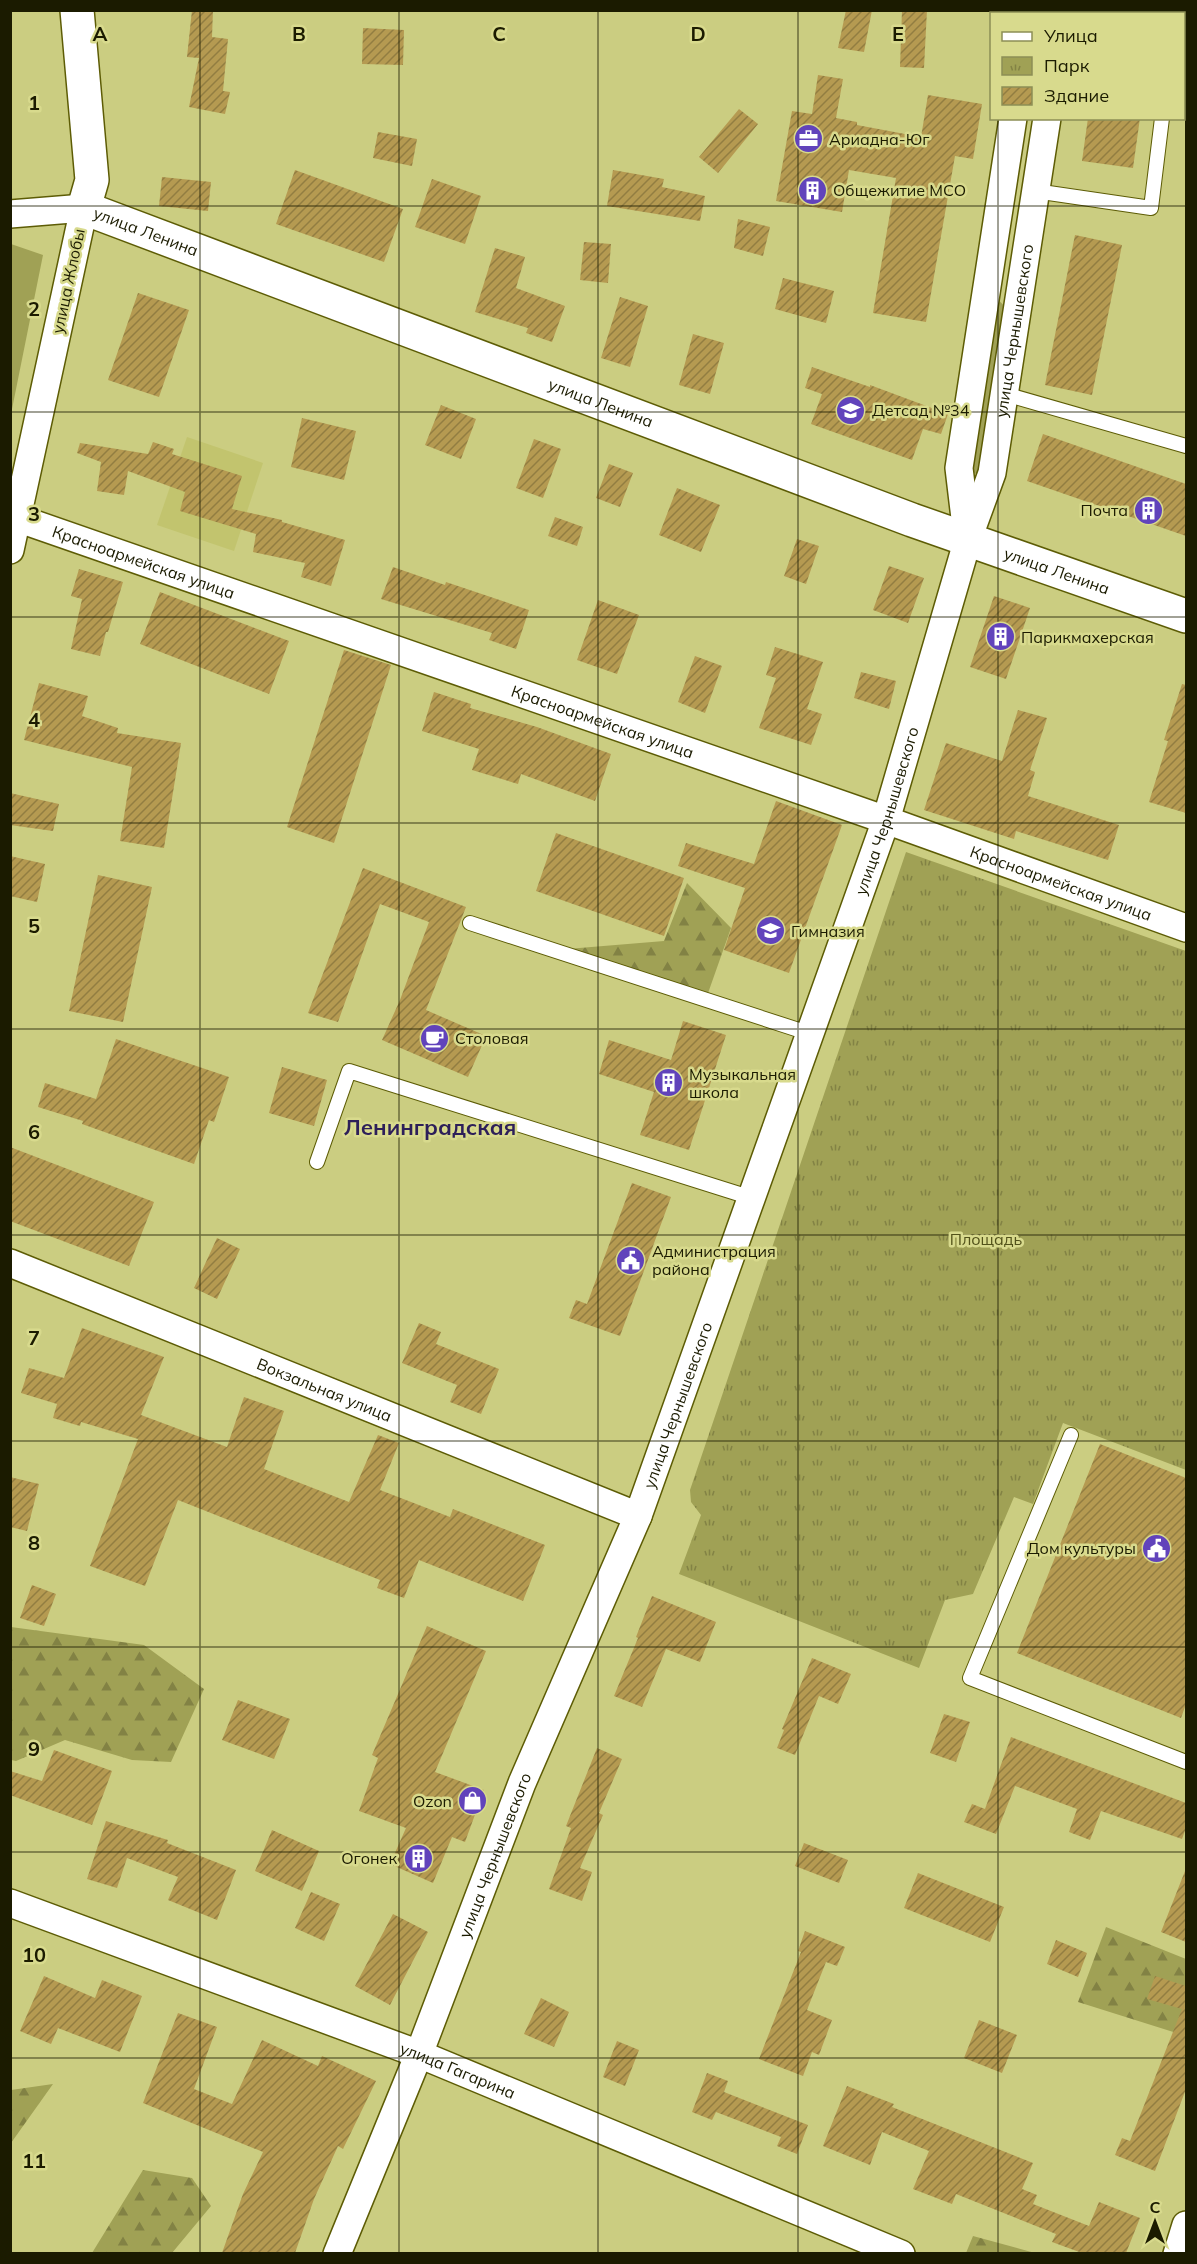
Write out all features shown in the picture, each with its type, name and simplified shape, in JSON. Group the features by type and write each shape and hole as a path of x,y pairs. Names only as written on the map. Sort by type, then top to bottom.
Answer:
{"street":[{"name":"улица Жлобы","path":"10,550 84,208 93,180 77,10"},
{"name":"улица Чернышевского","path":"968,539 959,468 1013,120"},
{"name":"улица Чернышевского","path":"337,2253 419,2054 522,1783 638,1516 886,820 968,539 992,473 1047,120"},
{"name":"улица Ленина","path":"10,214 84,208 968,539 1186,616"},
{"name":"Красноармейская улица","path":"17,518 886,820 1186,928"},
{"name":"Вокзальная улица","path":"10,1263 638,1516"},
{"name":"улица Гагарина","path":"10,1903 419,2054 901,2253"},
{"path":"1177,2253 1186,2225"}],"lane":[{"path":"1035,191 1151,208 1162,120"},
{"path":"1005,394 1186,446"},
{"path":"470,923 811,1034"},
{"path":"317,1162 349,1071 752,1198"},
{"path":"1071,1435 970,1678 1186,1762"}],"shaded area":[{"path":"187,437 263,463 234,551 157,525"}],"green space":[{"path":"11,244 43,255 11,414 10,248"},
{"path":"994,296 1011,312 984,477 966,470"},
{"name":"Площадь","path":"906,852 1186,951 1186,1470 1063,1423 1033,1504 1014,1497 973,1594 945,1600 919,1668 679,1574 701,1515 691,1502 690,1490"},
{"path":"687,883 731,928 707,996 567,949 664,941"},
{"path":"11,1627 144,1645 204,1689 171,1762 132,1760 65,1740 16,1761 11,1760"},
{"path":"1106,1927 1186,1959 1186,2036 1078,2002"},
{"path":"53,2084 11,2143 11,2090"},
{"path":"143,2170 192,2178 211,2206 172,2253 92,2253"},
{"path":"973,2236 1035,2253 966,2253"}],"building":[{"path":"192,10 213,10 212,37 228,39 223,91 230,92 225,114 189,107 199,58 187,57"},
{"path":"846,10 872,10 864,52 838,48"},
{"path":"902,10 927,10 924,68 900,67"},
{"path":"363,28 404,30 403,65 362,64"},
{"name":"Общежитие МСО","path":"818,75 843,79 836,118 857,122 857,125 921,137 928,95 982,104 973,159 955,156 926,322 873,313 896,178 849,170 842,212 776,201 792,111 812,114"},
{"path":"739,109 758,124 718,173 699,157"},
{"path":"1088,120 1140,120 1133,168 1082,161"},
{"path":"378,132 417,139 412,166 373,158"},
{"path":"295,170 403,209 384,262 276,224"},
{"path":"613,170 664,179 662,187 705,196 700,221 607,206"},
{"path":"162,177 211,182 208,211 159,206"},
{"path":"432,179 481,196 465,244 415,227"},
{"path":"738,219 770,227 763,256 734,248"},
{"path":"1075,235 1122,245 1092,395 1045,385"},
{"path":"584,242 611,244 608,283 580,280"},
{"path":"495,248 525,257 516,288 565,306 552,342 526,333 528,328 475,312"},
{"path":"783,278 834,291 826,323 775,309"},
{"path":"138,293 189,310 159,397 108,380"},
{"path":"620,297 648,306 630,367 601,358"},
{"path":"693,334 724,343 710,394 679,385"},
{"name":"Детсад №34","path":"812,367 870,387 870,385 948,414 941,434 923,429 912,460 811,424 822,394 805,388"},
{"path":"441,405 476,419 461,459 425,445"},
{"path":"302,418 356,431 344,480 291,467"},
{"name":"Почта","path":"1043,434 1186,484 1186,536 1027,481"},
{"path":"534,439 561,449 543,498 516,488"},
{"path":"153,442 174,449 172,454 242,476 232,509 282,520 282,522 345,540 331,586 301,577 305,563 253,552 256,534 180,511 185,492 128,471 124,495 97,491 101,462 77,453 80,443 148,454"},
{"path":"609,464 633,473 620,507 596,498"},
{"path":"677,488 720,505 701,552 659,535"},
{"path":"555,517 583,527 577,546 548,536"},
{"path":"797,539 819,546 806,584 784,576"},
{"path":"889,566 924,578 908,623 873,610"},
{"path":"393,567 529,610 516,649 489,640 492,633 381,599"},
{"path":"79,569 123,582 100,656 71,649 82,599 71,596"},
{"path":"160,592 289,641 269,694 140,644"},
{"name":"Парикмахерская","path":"994,596 1030,608 1006,679 970,667"},
{"path":"598,600 639,615 617,674 577,660"},
{"path":"775,647 823,662 807,709 822,714 811,745 759,728 776,678 766,675"},
{"path":"344,650 391,665 334,843 287,827"},
{"path":"695,656 722,666 705,713 678,702"},
{"path":"861,672 896,681 889,709 854,698"},
{"path":"39,683 88,696 82,716 118,728 117,733 181,743 164,848 120,841 132,767 24,740"},
{"path":"1182,684 1186,685 1186,813 1149,802 1168,741 1164,740"},
{"path":"434,692 471,704 470,708 537,727 611,754 595,801 521,774 518,784 472,770 479,749 422,731"},
{"path":"1018,710 1047,718 1030,770 1035,772 1028,796 1119,825 1108,860 1016,831 1014,839 924,810 946,743 1002,761"},
{"path":"10,793 59,804 53,831 10,825"},
{"name":"Гимназия","path":"776,801 842,825 789,973 724,950 745,888 678,866 686,843 754,864"},
{"path":"556,833 684,878 664,936 536,891"},
{"path":"10,856 45,864 37,902 10,896"},
{"path":"363,868 466,907 426,1010 486,1036 468,1077 382,1040 400,1000 429,922 380,904 338,1022 308,1013"},
{"path":"98,875 152,887 123,1022 69,1011"},
{"name":"Музыкальная школа","path":"683,1021 726,1035 689,1150 640,1135 654,1092 599,1074 609,1040 671,1060"},
{"path":"116,1039 229,1077 214,1122 209,1120 194,1164 82,1124 83,1121 38,1107 45,1083 96,1099"},
{"path":"282,1067 327,1080 314,1126 269,1113"},
{"path":"10,1147 154,1202 129,1266 10,1221"},
{"path":"632,1183 671,1197 620,1336 569,1318 576,1300 587,1304"},
{"path":"217,1238 240,1249 217,1299 194,1288"},
{"path":"419,1323 441,1332 436,1344 499,1369 481,1414 450,1402 457,1385 402,1363"},
{"path":"82,1328 164,1357 141,1415 227,1447 244,1397 284,1411 264,1469 349,1502 378,1435 399,1443 380,1490 450,1517 453,1509 545,1545 523,1601 419,1560 404,1598 377,1588 380,1580 178,1500 145,1586 90,1566 138,1439 81,1422 80,1426 53,1418 57,1404 21,1393 29,1368 64,1378"},
{"path":"1100,1444 1186,1478 1186,1704 1181,1718 1017,1653"},
{"path":"10,1477 39,1484 27,1531 10,1527"},
{"path":"32,1585 56,1594 44,1626 20,1618"},
{"path":"652,1596 716,1622 700,1662 666,1649 642,1707 614,1696 638,1638 636,1637"},
{"path":"427,1626 486,1651 435,1772 484,1790 465,1842 452,1837 433,1883 390,1864 406,1828 359,1811 378,1758 372,1755"},
{"path":"812,1658 851,1674 838,1704 819,1696 795,1755 777,1748 784,1730 782,1729"},
{"path":"238,1700 290,1719 274,1759 222,1740"},
{"path":"944,1714 970,1722 956,1762 930,1753"},
{"path":"1011,1737 1186,1803 1186,1828 1182,1839 1101,1811 1090,1840 1069,1832 1077,1809 1015,1786 996,1834 964,1822 972,1804 985,1809"},
{"path":"597,1748 622,1759 599,1813 603,1815 580,1868 592,1872 582,1901 549,1889 571,1828 566,1826"},
{"path":"54,1750 112,1771 92,1825 10,1795 10,1771 42,1781"},
{"path":"106,1821 168,1840 167,1843 236,1870 217,1920 168,1900 178,1877 127,1858 117,1888 87,1879"},
{"path":"272,1830 319,1851 302,1891 255,1871"},
{"path":"804,1843 848,1860 839,1883 795,1866"},
{"path":"1186,1871 1186,1942 1161,1932"},
{"path":"918,1873 1004,1907 990,1942 904,1908"},
{"path":"311,1892 340,1904 324,1941 295,1928"},
{"path":"393,1914 428,1932 390,2005 355,1986"},
{"path":"805,1931 845,1947 837,1966 826,1962 807,2010 832,2020 819,2055 812,2052 803,2076 759,2059 801,1952 798,1951"},
{"path":"1056,1940 1087,1953 1078,1977 1047,1964"},
{"path":"44,1976 95,1998 102,1980 142,1996 120,2052 58,2028 51,2044 20,2031"},
{"path":"1155,1976 1186,1986 1186,2089 1155,2171 1115,2155 1122,2138 1130,2141 1182,2009 1147,1999"},
{"path":"541,1998 569,2012 554,2047 524,2034"},
{"path":"178,2013 217,2027 194,2089 232,2104 262,2040 318,2066 322,2056 376,2081 343,2149 338,2146 314,2199 295,2253 222,2253 243,2194 263,2152 143,2103"},
{"path":"979,2020 1017,2035 1002,2073 964,2058"},
{"path":"617,2041 639,2050 625,2086 603,2077"},
{"path":"707,2073 728,2081 724,2092 808,2125 797,2154 777,2146 781,2137 716,2112 712,2120 692,2112"},
{"path":"847,2086 894,2104 892,2107 1033,2163 1022,2189 1037,2195 1033,2204 1089,2226 1099,2202 1140,2218 1126,2253 1082,2253 1052,2242 1056,2234 956,2194 952,2204 913,2189 929,2151 882,2132 870,2165 823,2146"}],"place":[{"name":"Ариадна-Юг","path":"808,139"},
{"name":"Общежитие МСО","path":"812,190"},
{"name":"Детсад №34","path":"851,410"},
{"name":"Почта","path":"1149,510"},
{"name":"Парикмахерская","path":"1000,637"},
{"name":"Гимназия","path":"770,931"},
{"name":"Столовая","path":"434,1038"},
{"name":"Музыкальная школа","path":"668,1083"},
{"name":"Администрация района","path":"631,1260"},
{"name":"Дом культуры","path":"1157,1548"},
{"name":"Ozon","path":"473,1801"},
{"name":"Огонек","path":"418,1858"}],"district":[{"name":"Ленинградская","path":"430,1127"}]}
